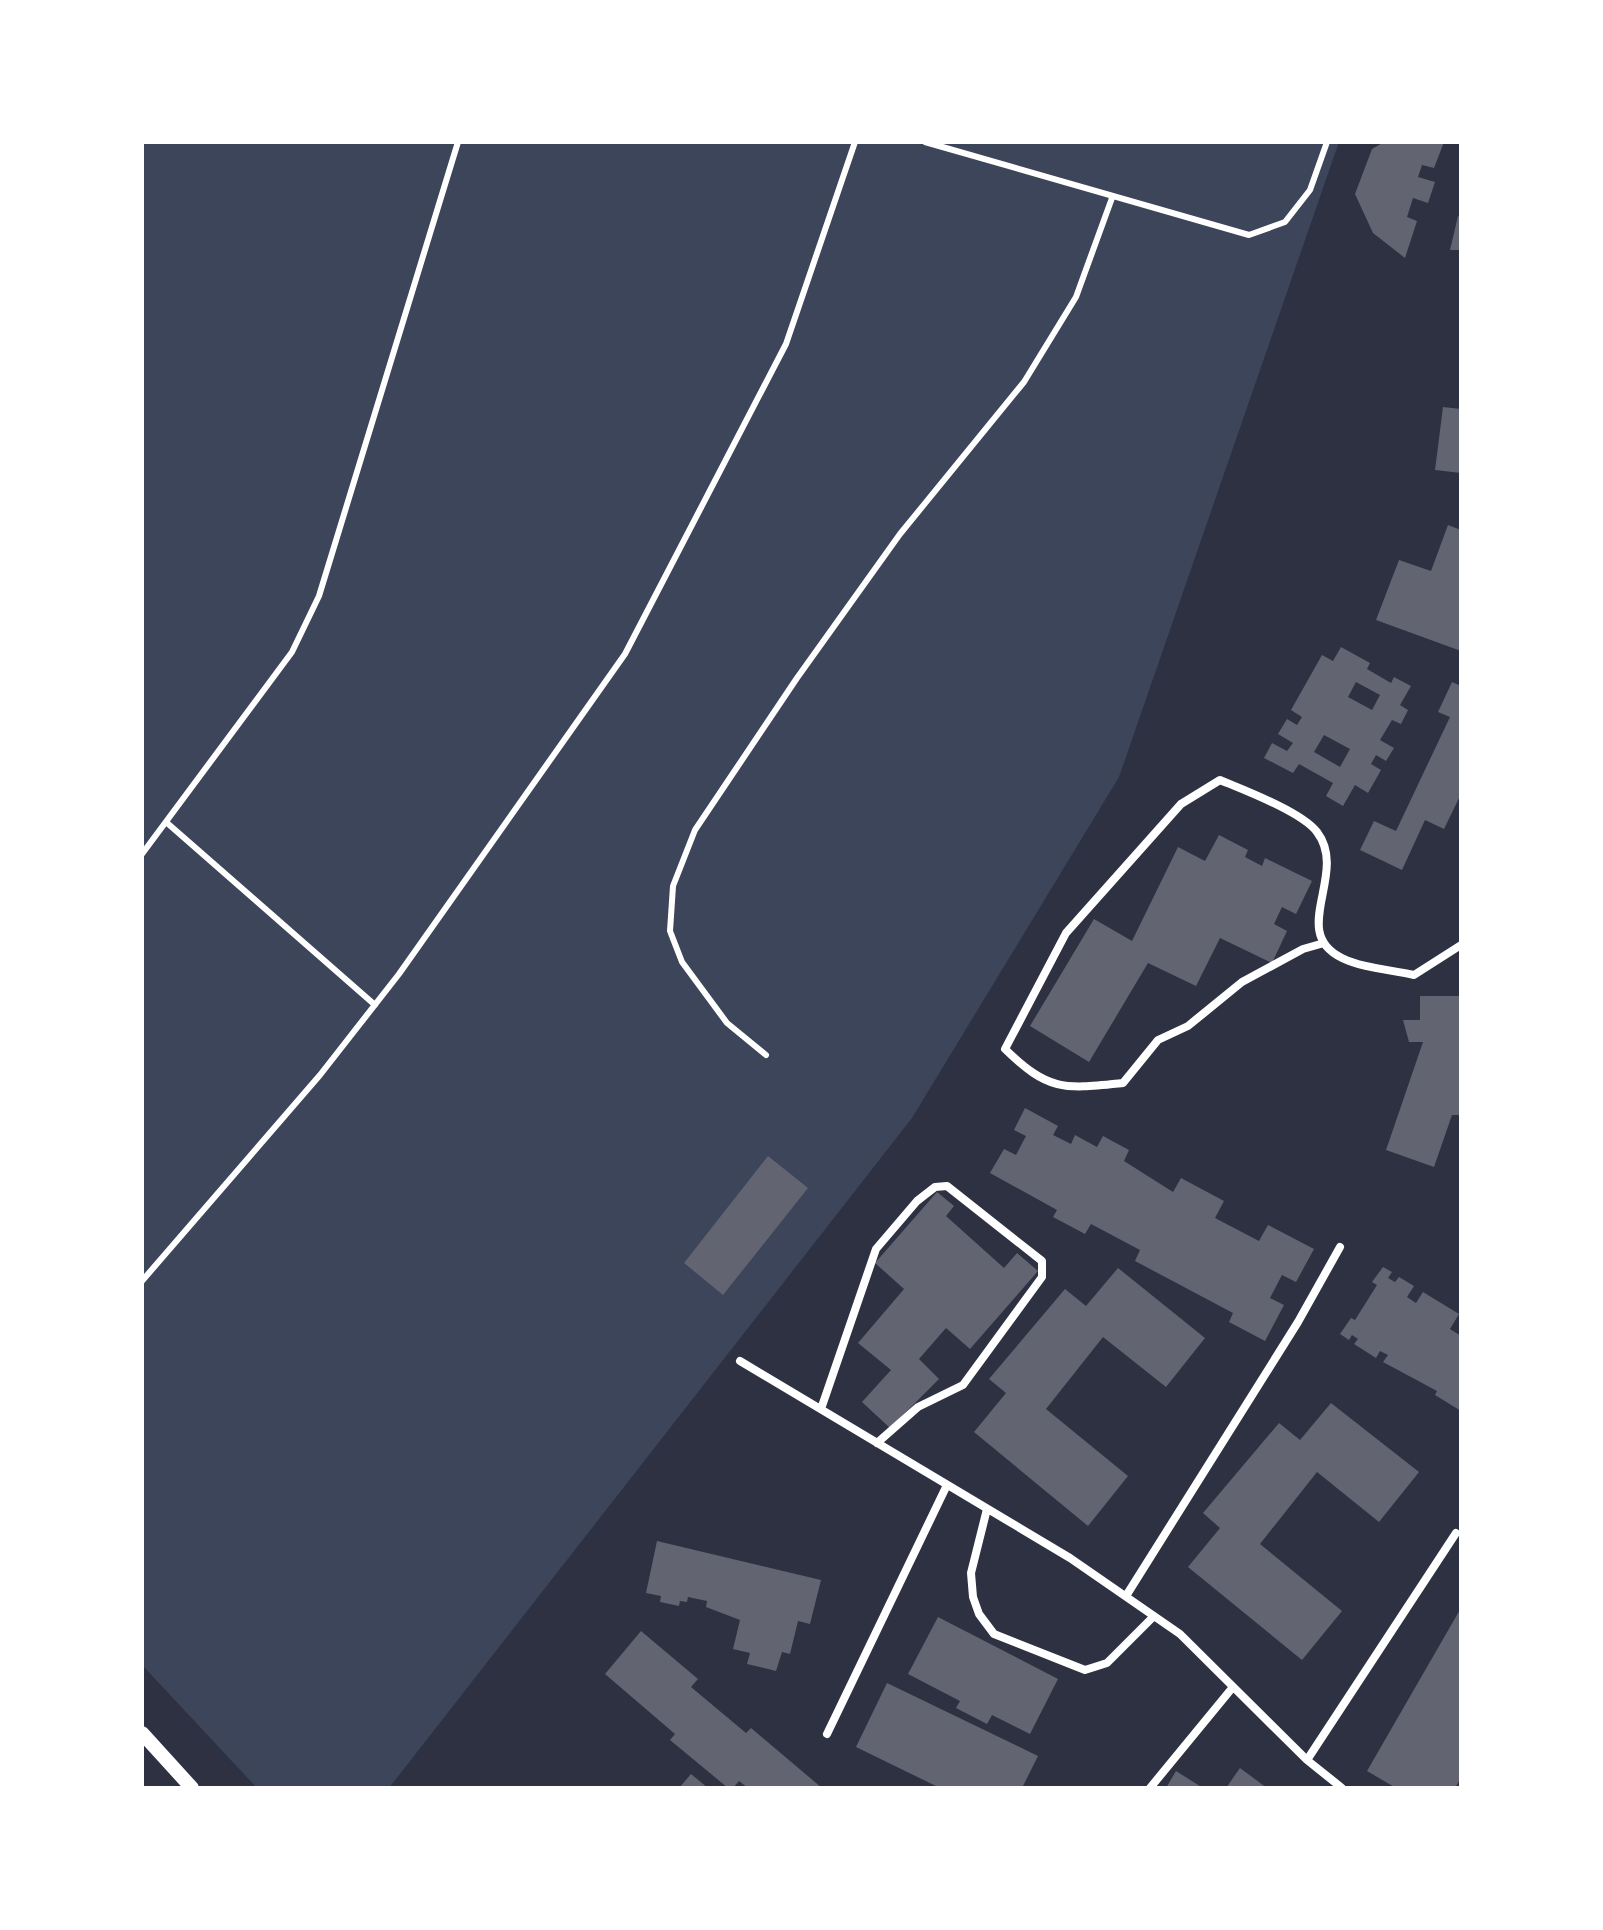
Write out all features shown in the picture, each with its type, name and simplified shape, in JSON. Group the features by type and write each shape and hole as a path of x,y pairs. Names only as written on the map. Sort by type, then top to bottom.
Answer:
{"street":[{"path":"1324,943 1303,949 1242,982 1188,1026 1158,1040 1123,1083 1066,1089 1029,1072 1005,1049 1066,933 1181,804 1220,780 1270,802 1316,830 1330,856 1316,929 1324,943 1341,958 1414,975 1461,945"},
{"path":"821,1409 876,1249 917,1201 935,1187 947,1186 1042,1261 1042,1277 963,1385 918,1407 877,1443"},
{"path":"1126,1596 1298,1322 1340,1247"},
{"path":"740,1361 987,1509 1126,1596 1180,1634 1307,1760 1342,1788"},
{"path":"827,1734 947,1485"},
{"path":"987,1509 971,1573 973,1597 979,1614 994,1634 1085,1670 1107,1663 1154,1616"},
{"path":"1307,1760 1456,1533"},
{"path":"1150,1788 1233,1687"},
{"path":"142,1733 192,1788"}],"lane":[{"path":"142,854 292,652 319,596 458,142"},
{"path":"142,1281 320,1075 375,1005 625,654 786,344 855,142"},
{"path":"925,142 1249,235 1285,222 1310,190 1327,142"},
{"path":"766,1055 727,1023 682,962 670,931 673,886 695,830 797,678 900,534 1024,382 1076,297 1112,198"},
{"path":"166,822 375,1005"}],"shaded area":[{"path":"142,142 1339,142 1119,777 912,1118 389,1788 257,1788 142,1665"}],"building":[{"path":"1384,142 1444,142 1434,168 1422,165 1418,177 1435,182 1428,203 1413,198 1407,217 1417,221 1405,258 1373,233 1355,194 1372,149"},
{"path":"1458,216 1461,217 1461,250 1450,250"},
{"path":"1443,407 1461,409 1461,473 1435,470"},
{"path":"1448,525 1461,530 1461,651 1376,620 1399,560 1431,571"},
{"path":"1341,647 1370,663 1367,669 1391,683 1394,677 1411,686 1400,705 1408,710 1401,724 1392,720 1380,740 1394,748 1386,761 1376,755 1371,764 1381,770 1368,793 1355,785 1343,806 1326,796 1333,783 1299,764 1293,773 1264,758 1272,743 1287,751 1293,743 1278,734 1287,719 1297,725 1302,717 1291,710 1322,655 1333,661","holes":["1356,682 1380,695 1372,710 1348,697","1324,735 1350,749 1340,767 1314,752"]},
{"path":"1452,682 1461,686 1461,794 1444,829 1425,820 1402,870 1360,850 1374,821 1396,831 1450,717 1438,712"},
{"path":"1219,835 1248,850 1245,857 1262,866 1265,858 1312,881 1296,914 1282,907 1274,924 1287,931 1272,963 1220,938 1196,986 1148,963 1089,1062 1030,1026 1094,919 1132,941 1178,847 1205,861"},
{"path":"1420,996 1461,996 1461,1115 1452,1115 1434,1167 1386,1150 1423,1042 1409,1042 1403,1020 1420,1020"},
{"path":"1025,1108 1058,1126 1053,1135 1071,1144 1075,1135 1097,1147 1103,1136 1129,1150 1124,1161 1173,1192 1181,1178 1224,1201 1215,1218 1259,1241 1268,1225 1314,1249 1296,1282 1282,1275 1270,1298 1284,1305 1265,1341 1229,1322 1233,1313 1135,1261 1140,1250 1091,1224 1085,1234 1053,1217 1057,1210 990,1173 1004,1149 1016,1155 1026,1136 1014,1130"},
{"path":"768,1156 808,1188 723,1295 684,1263"},
{"path":"937,1192 954,1206 946,1216 1004,1268 1017,1253 1038,1271 970,1349 946,1328 919,1359 939,1379 890,1428 862,1402 891,1370 858,1343 904,1289 875,1263"},
{"path":"1383,1267 1392,1272 1388,1278 1395,1282 1399,1277 1414,1286 1407,1297 1416,1303 1423,1292 1459,1314 1450,1329 1461,1336 1461,1411 1435,1395 1437,1391 1383,1362 1388,1355 1380,1351 1376,1358 1354,1344 1358,1339 1352,1335 1349,1340 1340,1334 1351,1318 1355,1320 1377,1285 1372,1282"},
{"path":"1118,1268 1205,1338 1166,1387 1103,1337 1046,1409 1128,1476 1088,1526 974,1432 1006,1393 989,1379 1065,1289 1086,1306"},
{"path":"1331,1403 1419,1472 1379,1522 1317,1472 1260,1544 1342,1611 1302,1660 1188,1567 1220,1528 1203,1513 1279,1423 1300,1440"},
{"path":"657,1541 821,1580 810,1624 798,1621 790,1654 782,1652 776,1671 747,1664 750,1653 733,1649 740,1620 706,1607 707,1601 688,1597 687,1602 680,1601 679,1606 660,1602 661,1596 646,1593"},
{"path":"1461,1608 1461,1778 1455,1788 1396,1788 1367,1771"},
{"path":"938,1617 1058,1679 1030,1734 992,1715 987,1724 956,1708 960,1701 908,1674"},
{"path":"641,1631 698,1679 691,1687 746,1733 751,1728 822,1788 748,1788 739,1781 733,1788 728,1788 670,1740 675,1734 605,1674"},
{"path":"887,1683 1038,1756 1022,1788 940,1788 856,1747"},
{"path":"1240,1768 1267,1788 1226,1788"},
{"path":"1176,1771 1203,1788 1166,1788"},
{"path":"691,1774 708,1788 679,1788"}]}
